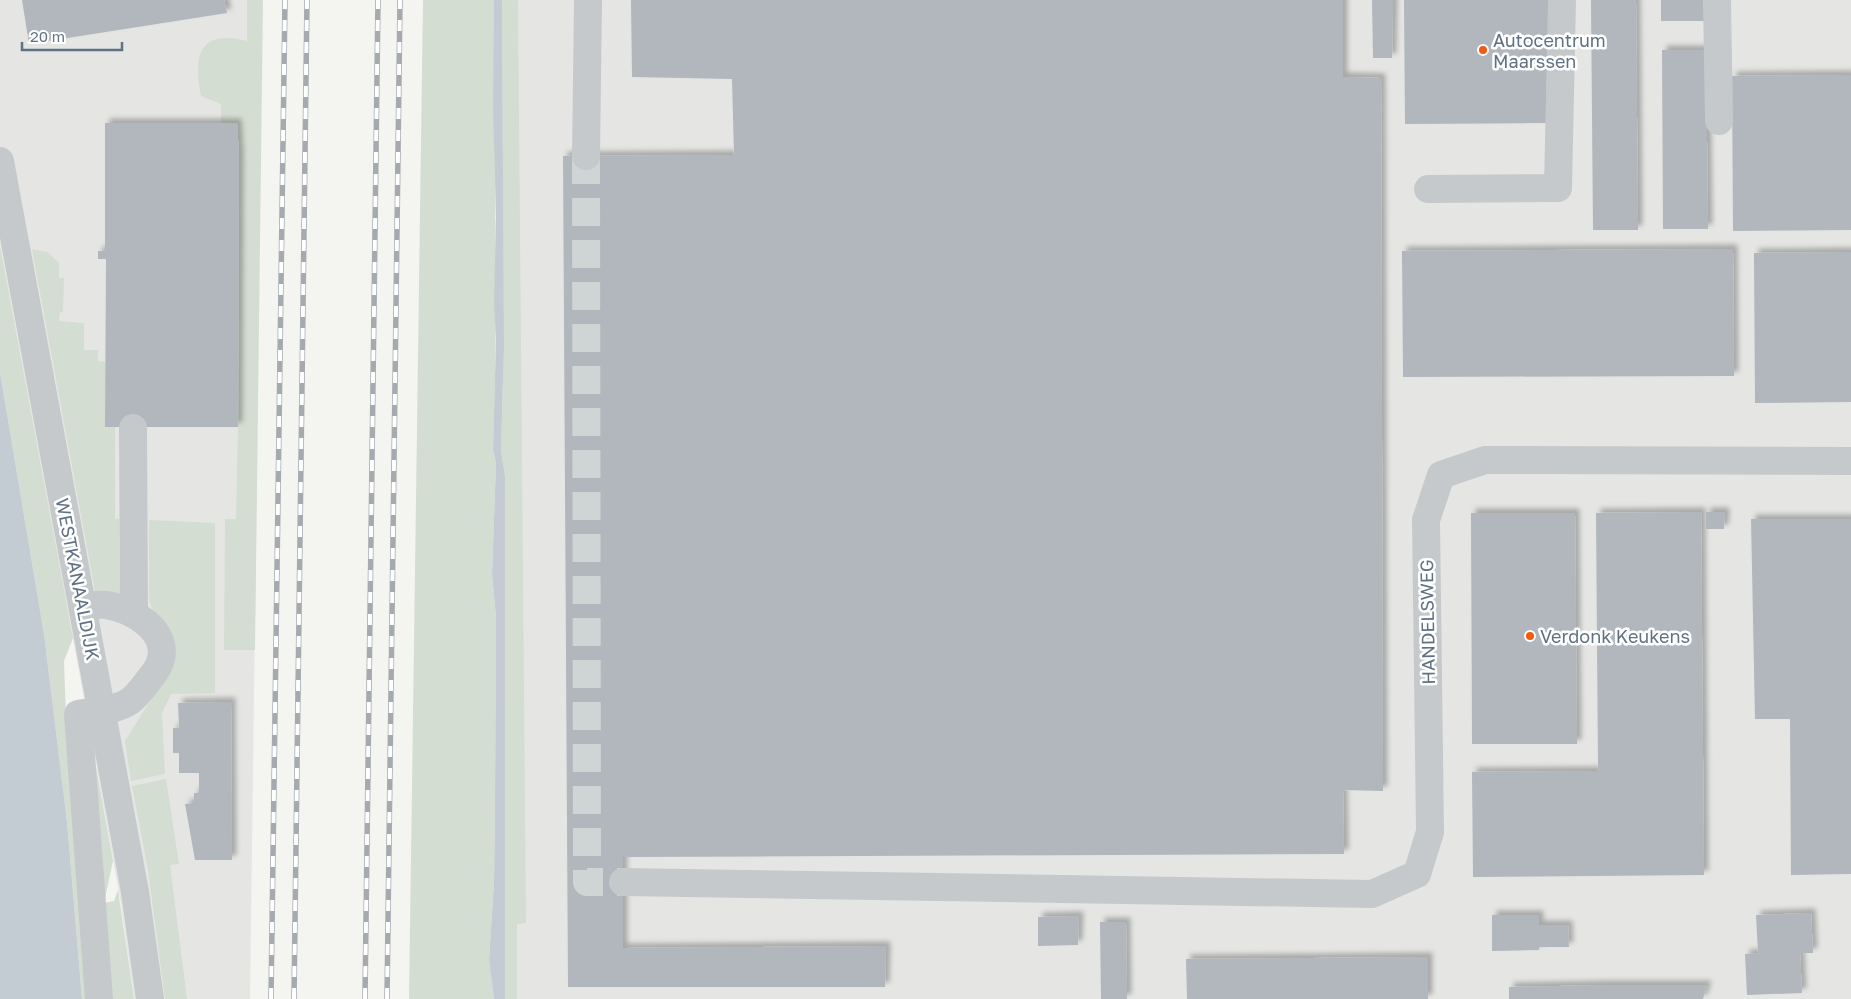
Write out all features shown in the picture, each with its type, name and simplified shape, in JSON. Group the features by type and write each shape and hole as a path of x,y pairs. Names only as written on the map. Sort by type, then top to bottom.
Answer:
{"street":[{"path":"586,156 588,0"},
{"path":"1428,190 1558,188 1562,0"},
{"path":"1717,0 1719,121"},
{"name":"WESTKANAALDIJK","path":"0,161 84,607 135,892 150,999"},
{"path":"133,428 134,614"},
{"name":"HANDELSWEG","path":"623,882 1113,892 1372,894 1417,874 1430,832 1426,520 1441,475 1485,460 1851,461"},
{"path":"84,607 107,605 134,614 156,633 160,644 160,662 140,692 129,702 78,714 99,999"}],"shaded area":[{"path":"0,0 247,0 257,469 250,999 134,999 121,905 97,769 0,245"},
{"path":"247,0 263,0 255,650 224,650 225,519 236,519 238,427 221,155 221,104 201,96 198,68 199,57 209,42 231,38 247,41"},
{"path":"423,0 494,0 496,281 493,449 496,463 492,574 496,617 494,881 489,961 494,999 409,999"},
{"path":"494,0 502,0 504,348 501,450 505,476 505,999 494,999 489,961 494,881 496,617 492,574 496,463 493,449 496,339 494,302 496,217 493,108"},
{"path":"502,0 1851,0 1851,999 505,999"},
{"path":"502,0 518,0 526,923 517,924 517,999 505,999 505,476 501,450 504,348"},
{"path":"0,245 73,638 64,661 66,718 87,716 113,861 104,903 114,901 118,890 134,999 82,999 67,821 44,634 0,372"},
{"path":"32,249 47,252 59,263 59,278 64,278 63,312 60,312 59,321 84,323 84,350 98,350 98,361 105,362 105,427 115,427 115,519 119,519 120,598 95,591"},
{"path":"0,372 44,634 67,821 82,999 0,999"},
{"path":"149,520 215,523 215,693 171,694 162,713 165,774 131,781 125,741 162,682 154,615 149,599"},
{"path":"166,779 179,864 170,865 187,999 165,999 148,870 132,786"}],"building":[{"path":"22,0 224,0 227,13 29,44"},
{"path":"631,0 1343,0 1343,77 1381,78 1383,791 1343,790 1344,854 623,857 623,948 886,946 885,987 568,987 563,156 734,155 732,79 632,77"},
{"path":"1372,0 1393,0 1392,58 1373,58"},
{"path":"1404,0 1551,0 1551,123 1405,124"},
{"path":"1591,0 1636,0 1638,230 1593,230"},
{"path":"1661,0 1706,0 1706,21 1661,21"},
{"path":"1662,50 1706,50 1708,229 1663,229"},
{"path":"1851,75 1851,230 1733,231 1732,76"},
{"path":"105,123 237,123 239,155 238,427 105,427 106,259 98,259 98,251 105,251"},
{"path":"1733,249 1734,376 1403,377 1402,251"},
{"path":"1851,252 1851,402 1755,403 1754,253"},
{"path":"1701,512 1704,875 1473,877 1472,772 1598,771 1596,513"},
{"path":"1706,512 1725,512 1724,529 1706,529"},
{"path":"1471,513 1575,513 1577,744 1472,744"},
{"path":"1751,519 1851,519 1851,874 1791,875 1790,719 1755,719"},
{"path":"231,702 232,860 195,860 185,804 194,803 194,793 199,793 199,773 179,773 179,753 173,753 173,728 179,728 178,703"},
{"path":"1811,913 1813,953 1800,953 1802,993 1747,995 1745,954 1758,953 1756,915"},
{"path":"1492,915 1539,915 1539,925 1568,925 1569,947 1539,947 1539,950 1492,951"},
{"path":"1079,916 1078,945 1038,946 1038,917"},
{"path":"1100,922 1126,922 1127,999 1101,999"},
{"path":"1428,957 1428,999 1187,999 1186,959"},
{"path":"1707,985 1703,999 1509,999 1509,987"}],"tunnel":[{"path":"586,156 587,882 623,882"}],"railway":[{"path":"271,999 285,0"},
{"path":"294,999 307,0"},
{"path":"365,999 378,0"},
{"path":"387,999 400,0"}],"place":[{"name":"Autocentrum Maarssen","path":"1483,50"},
{"name":"Verdonk Keukens","path":"1530,636"}]}
